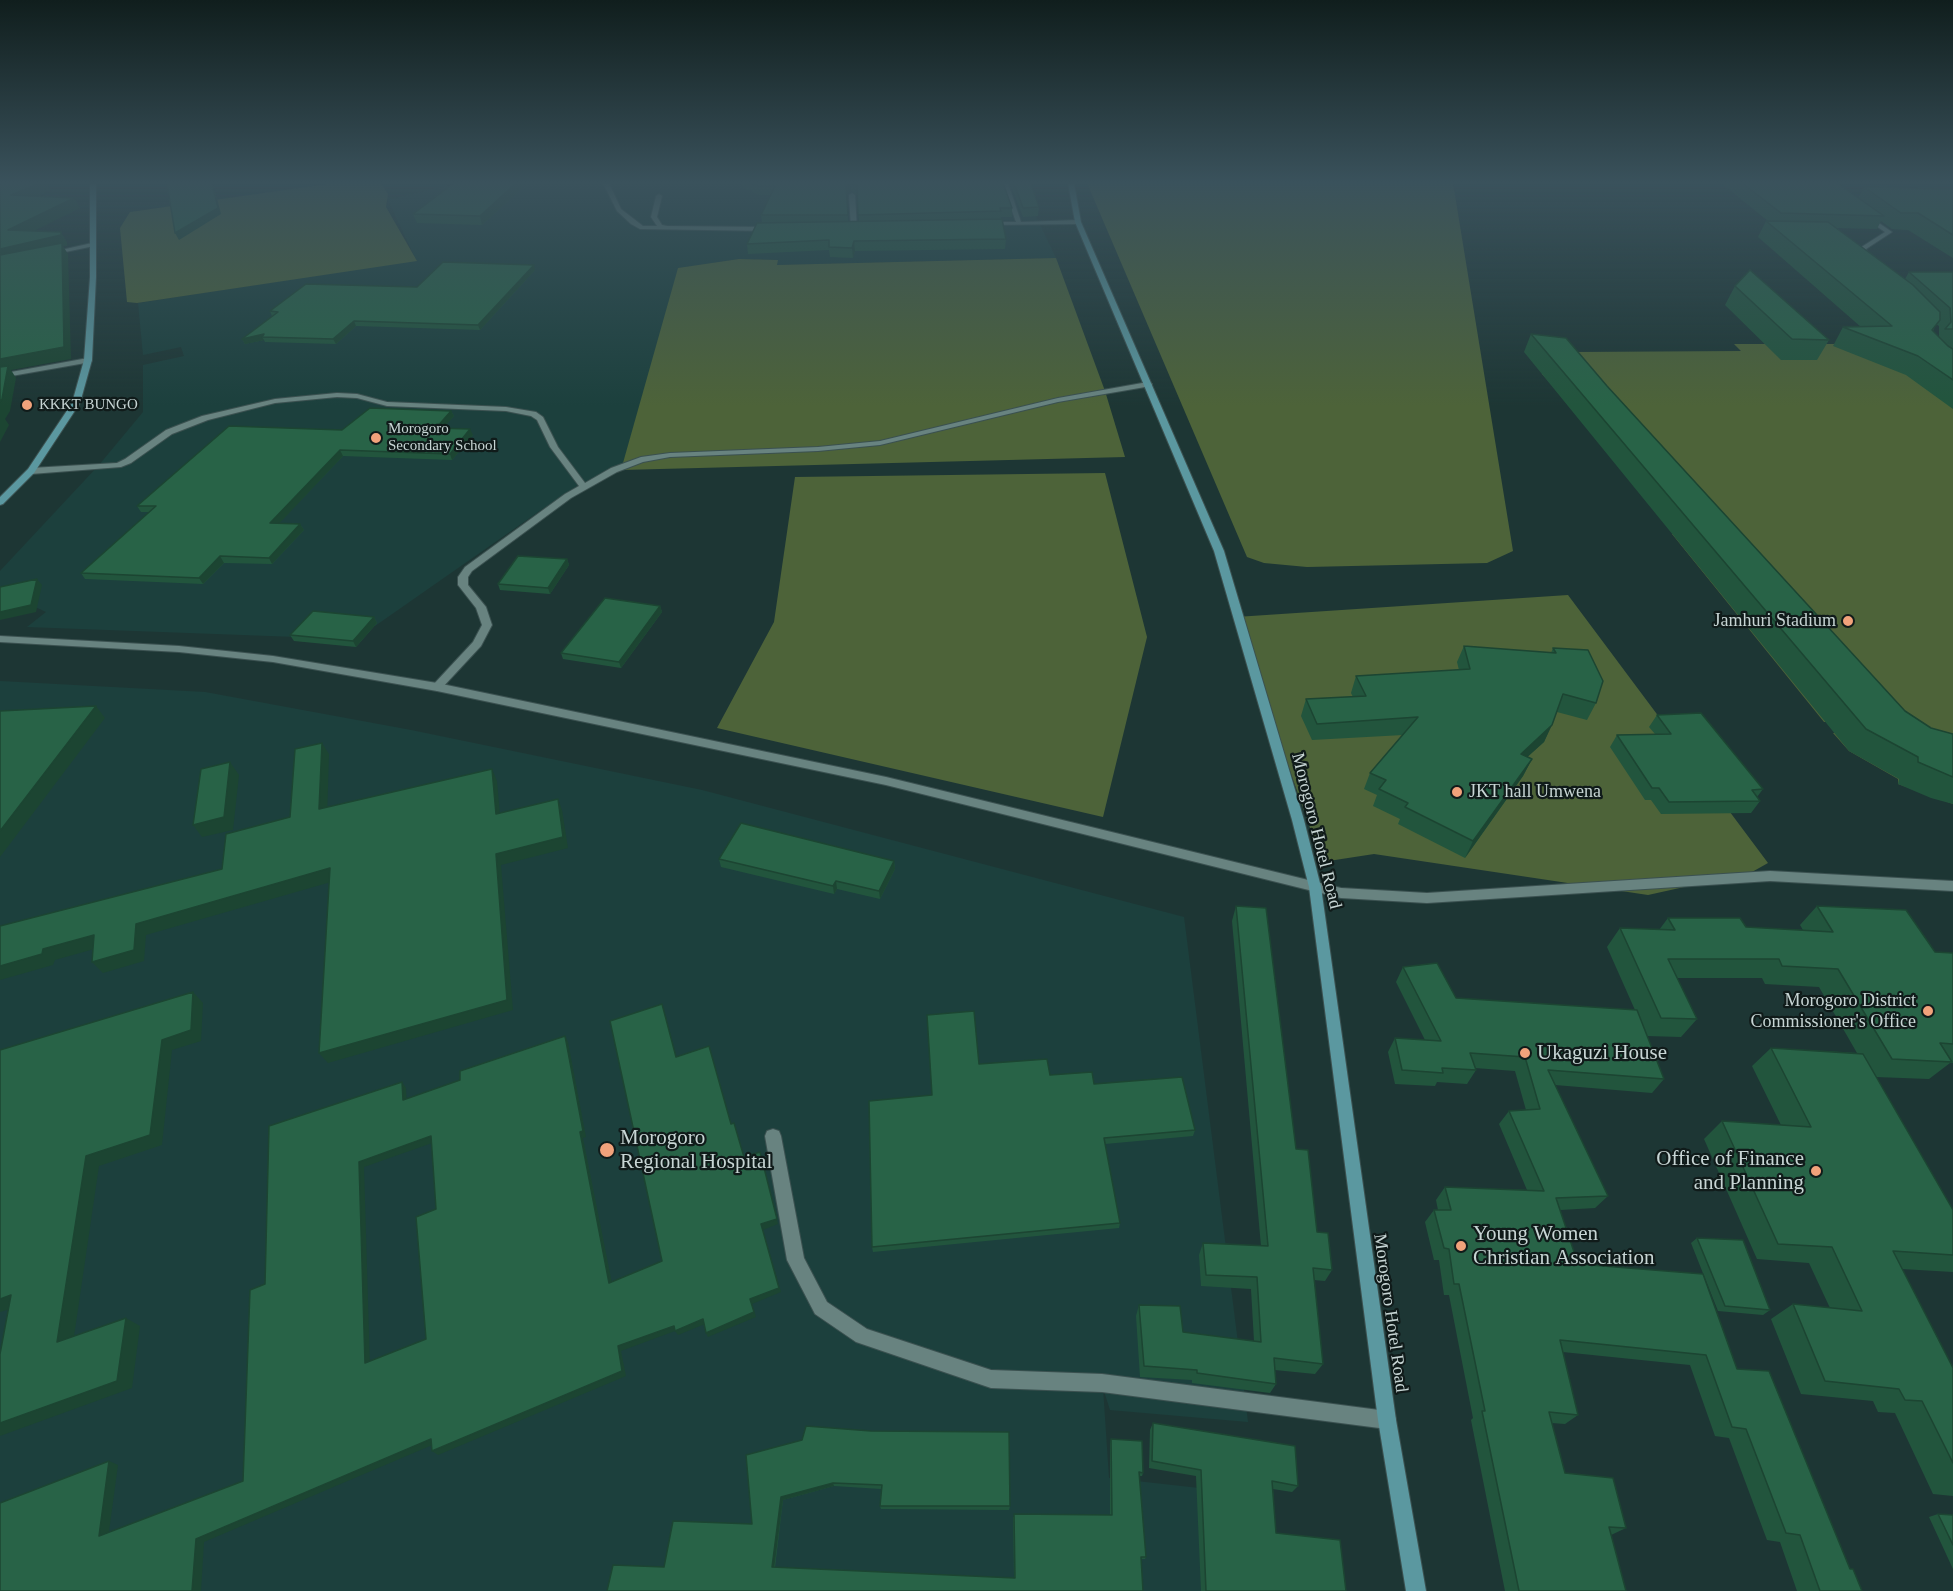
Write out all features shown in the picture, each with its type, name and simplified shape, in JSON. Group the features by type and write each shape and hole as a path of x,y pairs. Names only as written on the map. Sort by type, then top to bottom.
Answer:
{"street":[{"path":"0,502 31,471 76,403 88,360 92,257"},
{"name":"Morogoro Hotel Road","path":"1093,257 1219,551 1298,820 1315,887 1387,1420 1416,1591"},
{"path":"1867,257 1873,271"},
{"path":"0,376 88,360"},
{"path":"437,687 477,644 487,625 481,607 463,585 465,574 562,500 598,477 652,458 690,453 818,449 880,443 1058,400 1148,384"},
{"path":"31,471 118,465 128,462 169,432 205,418 275,401 338,395 357,396 387,404 506,409 533,414 540,419 554,447 584,488"},
{"path":"0,639 179,649 262,658 437,687 886,781 1315,887 1371,896 1427,898 1761,876 1812,876 1953,886"},
{"path":"773,1136 796,1260 821,1308 862,1336 991,1379 1102,1383 1387,1420"}],"shaded area":[{"name":"Morogoro Secondary School","path":"415,257 1056,258 777,265 778,260 739,259 679,268 622,469 544,508 375,626 304,620 297,637 27,627 46,612 0,590 0,571 99,465 143,412 143,365 184,356 181,347 143,355 138,303 416,260"},
{"name":"Morogoro Regional Hospital","path":"0,681 205,692 411,730 702,790 1184,917 1248,1422 1110,1410 1103,1388 1109,1478 1253,1494 1262,1591 0,1591"}],"green space":[{"path":"123,257 415,257 417,261 137,303 127,302"},
{"path":"1119,257 1465,257 1513,551 1487,563 1307,567 1264,563 1247,557"},
{"path":"1056,258 1105,391 1125,457 621,470 678,268 739,259 778,260 777,265"},
{"name":"Jamhuri Stadium","path":"1734,344 1852,344 1953,378 1953,804 1898,784 1898,779 1849,751 1833,733 1856,732 1848,722 1824,722 1672,534 1688,534 1542,374 1552,374 1573,352 1741,351"},
{"path":"1105,473 1147,637 1103,817 717,728 774,622 795,477"},
{"path":"1568,595 1768,863 1752,872 1648,895 1374,854 1322,862 1236,617"}],"building":[{"path":"0,257 62,257 64,347 0,359"},
{"path":"1809,257 1876,257 1913,285 1940,312 1940,320 1932,330 1953,349 1953,380 1918,356 1843,327 1892,326"},
{"path":"443,262 534,265 478,325 354,321 333,339 262,337 264,334 242,339 278,312 270,311 306,284 417,287"},
{"path":"1750,270 1829,340 1792,339 1735,286"},
{"path":"1909,272 1953,272 1953,329 1945,329 1951,322 1950,308"},
{"path":"1531,334 1566,338 1607,386 1905,711 1931,728 1953,734 1953,777 1918,762 1918,757 1866,729"},
{"path":"8,366 2,399 0,402 0,367"},
{"path":"370,408 451,411 436,428 470,429 450,454 340,450 270,523 300,524 269,558 220,556 199,578 81,573 156,506 137,506 229,426 342,430"},
{"path":"518,556 567,559 548,588 498,584"},
{"path":"37,579 31,605 0,612 0,587"},
{"path":"605,598 660,606 619,662 561,653"},
{"path":"313,611 374,617 353,641 290,635"},
{"path":"1464,646 1556,653 1553,648 1588,650 1603,681 1596,703 1563,694 1552,725 1521,754 1532,759 1473,841 1405,807 1408,803 1379,789 1386,780 1370,773 1418,717 1317,724 1306,699 1366,696 1356,676 1470,669"},
{"path":"96,706 0,831 0,711"},
{"path":"1701,713 1763,789 1752,790 1760,801 1669,802 1659,788 1652,788 1617,735 1671,734 1657,715"},
{"path":"322,743 319,809 492,769 496,814 558,799 563,837 496,854 507,1000 319,1053 330,868 136,924 134,950 92,962 94,935 43,949 42,954 0,966 0,926 222,869 226,834 290,817 295,749"},
{"path":"230,762 224,817 193,825 201,769"},
{"path":"741,823 894,861 879,891 836,881 833,886 719,859"},
{"path":"1236,906 1266,908 1296,1149 1308,1150 1317,1232 1328,1233 1332,1270 1313,1268 1323,1364 1274,1358 1276,1384 1197,1373 1197,1370 1144,1366 1139,1305 1180,1306 1183,1332 1261,1342 1257,1277 1206,1275 1203,1243 1268,1246"},
{"path":"1817,906 1906,910 1935,952 1953,953 1953,1044 1940,1043 1952,1062 1892,1059 1838,969 1782,966 1779,959 1668,959 1697,1019 1661,1018 1620,928 1675,930 1668,918 1740,918 1746,927 1833,932"},
{"path":"1437,963 1456,998 1637,1010 1664,1079 1548,1070 1608,1196 1556,1198 1578,1264 1703,1274 1737,1369 1769,1371 1850,1569 1853,1569 1862,1591 1820,1591 1800,1535 1786,1533 1746,1429 1732,1427 1706,1355 1560,1340 1578,1415 1549,1412 1565,1473 1613,1478 1626,1528 1609,1527 1626,1591 1519,1591 1459,1284 1454,1284 1449,1249 1444,1248 1434,1210 1451,1210 1445,1187 1544,1191 1509,1111 1540,1109 1525,1057 1470,1053 1476,1070 1442,1068 1443,1073 1402,1070 1395,1038 1441,1041 1403,967"},
{"path":"193,992 191,1030 162,1040 150,1135 86,1156 57,1342 126,1318 117,1381 0,1423 0,1354 11,1295 0,1299 0,1050"},
{"path":"662,1004 676,1057 709,1046 731,1124 734,1123 744,1157 760,1152 777,1219 761,1224 779,1288 750,1299 754,1312 706,1333 703,1319 675,1331 674,1326 618,1346 622,1371 432,1451 431,1439 196,1539 192,1591 0,1591 0,1503 109,1461 99,1536 243,1481 250,1290 265,1284 269,1126 402,1082 403,1100 460,1080 460,1071 565,1036 583,1131 580,1132 609,1283 662,1261 610,1021","holes":["431,1136 436,1209 416,1217 426,1339 365,1363 359,1162"]},
{"path":"974,1011 979,1064 1047,1059 1050,1075 1092,1072 1094,1084 1182,1077 1195,1130 1104,1138 1120,1223 872,1247 869,1101 932,1095 927,1015"},
{"path":"1771,1048 1863,1054 1953,1210 1953,1255 1893,1251 1953,1368 1953,1463 1922,1401 1905,1400 1899,1389 1825,1381 1793,1304 1862,1311 1832,1247 1778,1244 1722,1121 1811,1127"},
{"path":"1697,1238 1743,1240 1770,1310 1725,1306"},
{"path":"1153,1423 1295,1446 1298,1486 1272,1481 1276,1533 1340,1540 1346,1591 1206,1591 1201,1470 1152,1461"},
{"path":"806,1426 871,1431 1009,1432 1010,1506 880,1506 882,1485 833,1483 781,1497 772,1567 1015,1578 1014,1514 1112,1515 1111,1439 1142,1441 1143,1473 1139,1472 1146,1557 1141,1557 1143,1591 607,1591 613,1565 664,1567 673,1521 752,1524 746,1455 802,1440"},
{"path":"1938,1514 1953,1515 1953,1545"}],"place":[{"name":"KKKT BUNGO","path":"27,405"},
{"name":"Morogoro Secondary School","path":"376,438"},
{"name":"Jamhuri Stadium","path":"1848,621"},
{"name":"JKT hall Umwena","path":"1457,792"},
{"name":"Morogoro District Commissioner's Office","path":"1928,1011"},
{"name":"Ukaguzi House","path":"1525,1053"},
{"name":"Morogoro Regional Hospital","path":"607,1150"},
{"name":"Office of Finance and Planning","path":"1816,1171"},
{"name":"Young Women Christian Association","path":"1461,1246"}]}
